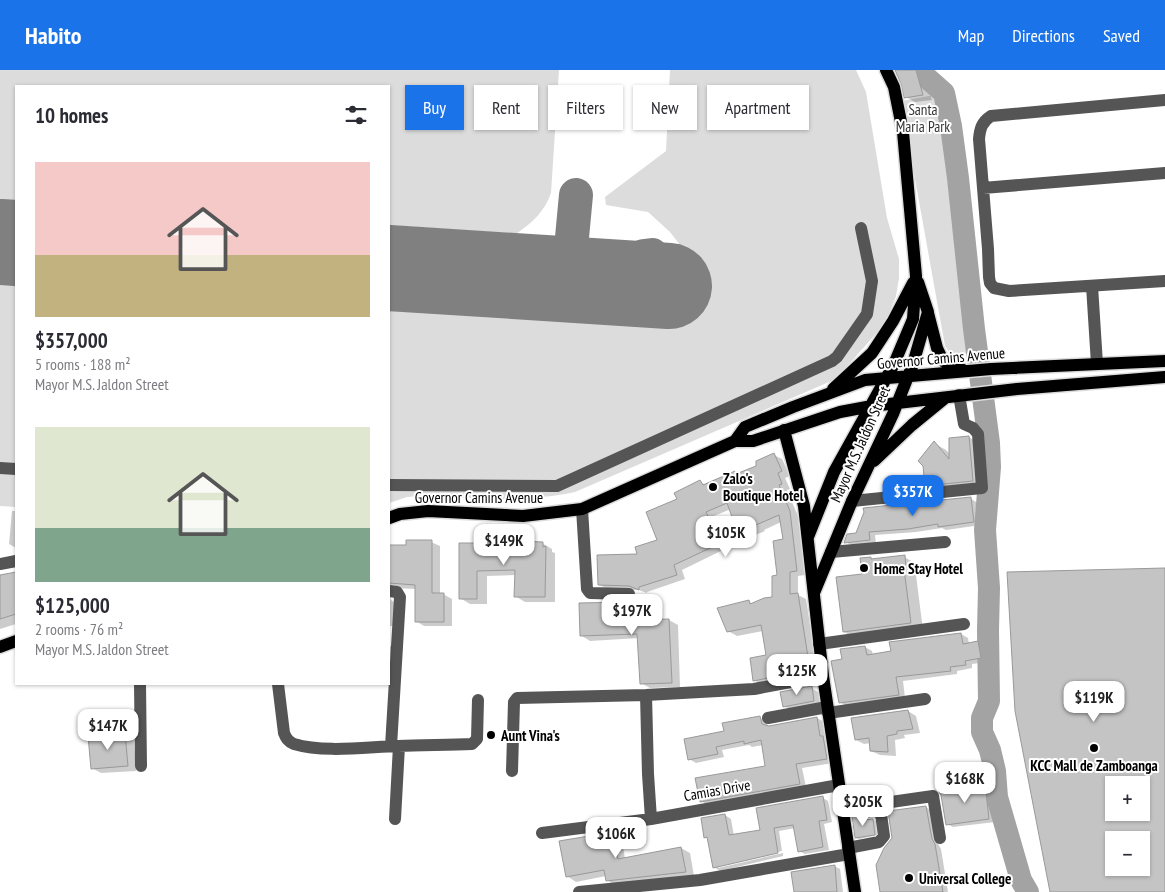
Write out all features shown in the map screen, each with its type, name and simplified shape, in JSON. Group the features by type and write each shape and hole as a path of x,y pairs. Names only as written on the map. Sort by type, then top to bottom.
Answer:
{"main road":[{"name":"Mayor M.S. Jaldon Street","path":"855,892 823,676 808,537 834,472 887,378 912,319 916,276 904,132 894,88 886,70"},
{"name":"Mayor M.S. Jaldon Street","path":"813,595 852,501 893,414 908,376 928,312 916,276"},
{"path":"827,394 872,353 893,321 916,276"},
{"path":"928,312 936,348 943,361 965,371"},
{"name":"Governor Camins Avenue","path":"736,441 745,427 865,380 991,369 1165,361"},
{"name":"Governor Camins Avenue","path":"390,518 400,514 428,511 523,516 582,509 736,441 753,441 840,412 872,406 994,391 1165,377"},
{"path":"865,473 898,438 957,396"},
{"path":"784,430 804,506 808,537"},
{"path":"0,647 15,641"}],"street":[{"path":"1165,100 990,116 984,121 978,139 989,277 990,283 994,288 1009,291 1165,281"},
{"path":"983,188 1165,173"},
{"path":"390,484 553,487 832,361 837,357 867,314 872,281 861,228"},
{"path":"1092,286 1097,364"},
{"path":"852,501 982,488 978,434 973,428 964,424 957,396"},
{"path":"0,468 15,469"},
{"path":"582,509 587,589 590,593 630,594"},
{"path":"831,552 945,542"},
{"path":"0,564 15,561"},
{"path":"390,591 397,592 400,597 395,746 395,819"},
{"path":"819,644 964,624"},
{"path":"512,771 514,702 517,698 646,695 754,689 823,676"},
{"path":"140,685 141,766"},
{"path":"278,685 284,733 287,739 292,743 316,747 352,749 472,744 477,738 478,700"},
{"path":"646,695 651,819"},
{"path":"768,718 925,699"},
{"name":"Camias Drive","path":"542,833 651,819 839,785"},
{"path":"843,812 933,796 940,838"},
{"path":"579,892 700,880 848,851 879,842 884,836 881,814 875,810 843,812"}],"green space":[{"path":"0,70 559,70 558,85 548,85 548,130 555,130 551,193 537,216 516,234 390,225 390,85 15,85 15,201 0,200"},
{"path":"670,70 856,70 866,92 887,218 899,259 899,278 896,296 889,314 880,329 836,379 575,492 517,499 420,496 407,497 390,503 390,305 672,323 680,245 670,232 648,212 606,205 605,197 666,151 667,130 697,130 697,85 669,85"},
{"name":"Santa Maria Park","path":"940,94 972,353 952,356 945,346 901,101"},
{"path":"0,280 15,281 15,507 0,506"}],"building":[{"path":"895,70 916,70 923,95 904,98"},
{"path":"969,436 973,481 925,486 923,466 918,461 934,441 949,459 949,438"},
{"path":"774,453 782,471 778,473 782,484 779,485 790,511 797,571 790,572 790,594 798,593 810,670 753,681 750,658 766,655 761,625 727,632 717,608 749,600 750,604 772,597 772,576 777,575 773,541 783,539 779,515 756,525 757,527 738,534 727,503 706,512 721,543 674,565 677,575 639,587 639,590 629,586 598,585 597,555 637,554 635,547 657,540 646,512 677,499 674,493 700,480 703,485 735,471 736,474 756,466 756,461"},
{"path":"971,497 974,522 938,527 938,524 908,529 869,532 870,540 844,543 847,534 856,533 864,512 863,508"},
{"path":"406,540 432,540 432,593 444,593 444,622 415,622 415,585 390,583 390,545 406,545"},
{"path":"520,541 543,542 543,547 546,546 545,597 514,597 515,570 477,571 477,599 459,599 459,543 516,543"},
{"path":"905,555 906,568 904,569 911,623 843,632 836,577 862,574 860,558 871,557 871,559"},
{"name":"KCC Mall de Zamboanga","path":"1165,568 1165,892 1050,892 1015,711 1007,572"},
{"path":"15,572 15,614 0,619 0,575"},
{"path":"635,600 636,620 669,619 672,683 640,684 637,634 580,636 579,603 629,602"},
{"path":"961,633 963,644 978,641 981,658 965,661 966,665 950,667 951,671 896,677 899,695 839,703 831,661 842,659 840,649 865,646 867,655 891,651 889,642"},
{"path":"812,686 814,701 783,707 780,692"},
{"path":"908,710 913,729 897,731 897,734 887,736 888,752 870,751 869,738 855,740 851,718"},
{"path":"760,716 762,724 769,726 817,717 827,759 796,764 800,784 700,802 695,778 765,766 761,740 744,744 744,741 716,747 718,754 688,760 684,739 724,731 722,723"},
{"path":"125,733 128,766 91,769 88,736"},
{"path":"985,783 989,819 946,825 941,795 937,789"},
{"path":"823,796 827,820 819,821 823,847 798,852 793,825 774,828 778,853 713,868 707,837 704,838 701,818 725,814 729,835 760,830 756,808"},
{"name":"Universal College","path":"926,806 943,892 880,892 876,865 884,848 892,838 888,811"},
{"path":"857,815 862,820 873,819 875,835 855,838 852,816"},
{"path":"613,832 618,859 681,847 686,872 606,881 604,870 566,877 559,841"},
{"path":"835,865 837,892 794,892 791,872"}],"waterway":[{"path":"922,70 926,77 944,93 951,126 989,443 990,467 985,530 989,588 989,701 982,718 982,732 990,750 995,771 997,797 1021,880 1028,892"}],"taxiway":[{"path":"568,280 576,195"},
{"path":"578,280 644,256 652,255 658,266 657,279 652,292 644,302 638,304 628,306 595,281"}],"runway":[{"path":"0,242 15,243"},
{"path":"390,268 669,286"}],"place":[{"name":"Zalo's Boutique Hotel","path":"713,487"},
{"name":"Home Stay Hotel","path":"864,568"},
{"name":"Aunt Vina's","path":"491,735"},
{"name":"KCC Mall de Zamboanga","path":"1094,748"},
{"name":"Universal College","path":"909,878"}]}
